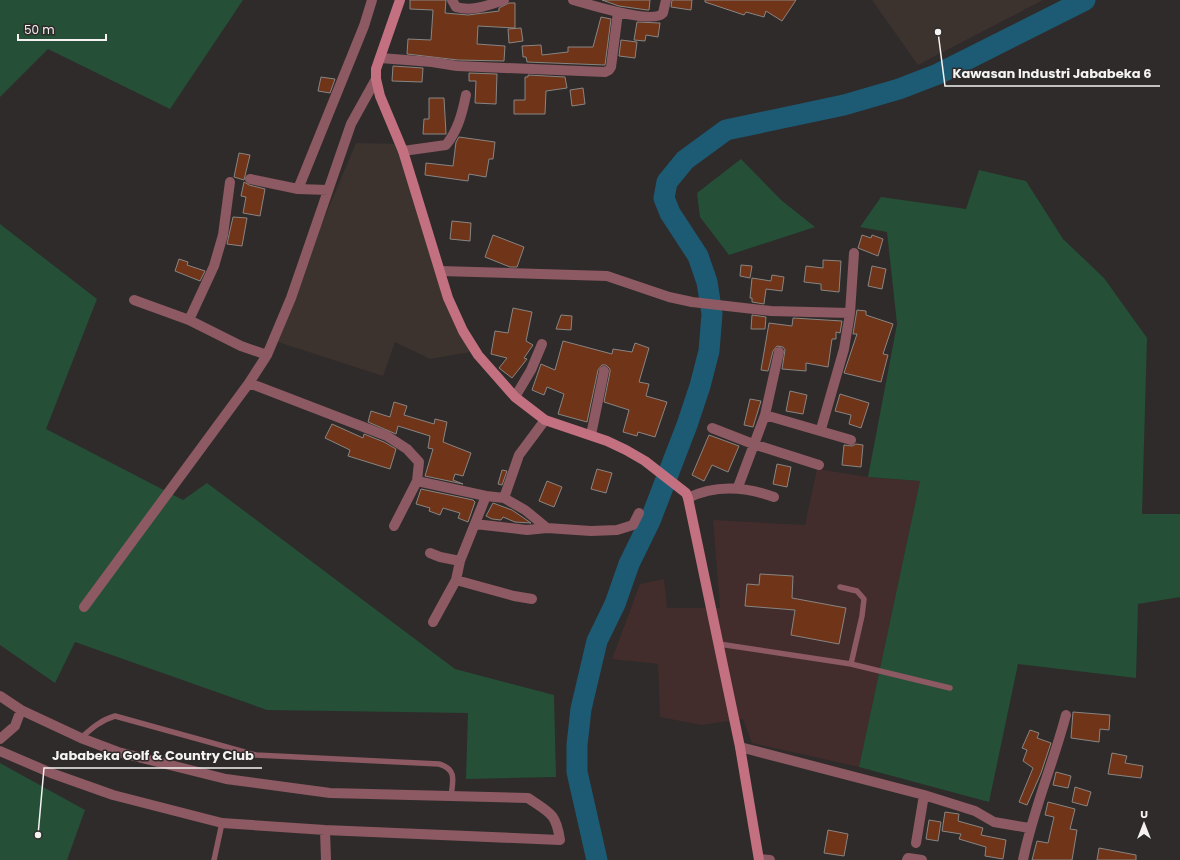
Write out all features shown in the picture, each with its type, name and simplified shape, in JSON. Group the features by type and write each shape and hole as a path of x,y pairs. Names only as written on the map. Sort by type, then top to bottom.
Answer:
{"street":[{"path":"303,189 364,26 372,0"},
{"path":"400,0 376,69 376,79 380,96 403,151 448,298 463,331 478,355 515,397 545,420 591,435 626,450 656,469 687,496 740,747 759,859 770,860"},
{"path":"452,0 456,7 470,9 504,0"},
{"path":"573,0 618,12 658,16 663,13 666,0"},
{"path":"380,58 432,62 458,66 605,72 611,67 618,12"},
{"path":"84,607 249,383 291,298 324,189 352,124 376,79"},
{"path":"403,151 446,145 453,137 460,122 466,96"},
{"path":"250,179 303,189 324,189"},
{"path":"190,320 214,266 223,234 230,182"},
{"path":"821,429 844,349 850,313 854,253"},
{"path":"440,271 607,276 669,297 692,302 771,311 850,313"},
{"path":"134,300 190,320 241,346 263,354"},
{"path":"515,397 542,344"},
{"path":"738,487 765,415 779,352"},
{"path":"591,435 604,371"},
{"path":"249,383 386,436 407,448 419,462 417,482 394,526"},
{"path":"765,415 821,429 852,440"},
{"path":"504,498 519,455 545,420"},
{"path":"712,428 753,444 819,465"},
{"path":"417,482 486,496 504,498 525,510 547,528"},
{"path":"687,496 699,492 738,487 757,491 774,497"},
{"path":"433,622 456,580 460,561 486,496"},
{"path":"475,524 527,530 547,528 591,531 617,530 633,525 639,513"},
{"path":"430,553 440,557 460,561"},
{"path":"456,580 514,596 532,599"},
{"path":"0,696 21,710 81,738 118,752 226,779 330,793 528,798 553,815 558,825 560,840 325,830 222,823 113,795 51,773 0,750"},
{"path":"0,739 15,726 21,710"},
{"path":"1023,860 1029,828 1056,751 1066,715"},
{"path":"740,747 976,810 994,822 1029,828"},
{"path":"916,843 924,795"},
{"path":"325,830 326,860"},
{"path":"907,860 908,858 922,860"}],"lane":[{"path":"840,587 857,591 864,599 862,616 851,664"},
{"path":"719,644 851,664 950,688"},
{"path":"81,738 96,724 115,716 256,755 439,764 446,766 452,771 454,777 451,796"},
{"path":"214,860 222,823"}],"shaded area":[{"path":"872,0 1043,0 918,65"},
{"path":"356,143 402,144 420,186 432,257 470,352 430,359 395,342 383,376 278,342 315,240"},
{"path":"817,469 868,477 920,481 859,767 752,743 743,719 701,725 660,717 658,664 612,659 640,584 664,579 667,608 720,608 713,520 805,525"}],"green space":[{"path":"0,0 243,0 170,109 48,49 0,97"},
{"path":"741,159 781,200 815,227 729,255 700,217 697,193"},
{"path":"979,170 1026,181 1063,239 1104,278 1147,338 1142,514 1180,514 1180,597 1138,604 1136,678 1018,664 989,802 859,767 920,481 868,477 897,324 887,232 860,227 881,197 966,209"},
{"path":"0,224 97,299 46,429 183,500 207,483 455,669 554,695 556,777 466,779 468,713 267,710 75,642 55,683 0,645"},
{"path":"0,763 85,810 67,860 0,860"}],"building":[{"path":"410,0 446,0 445,13 468,15 499,11 499,8 509,3 515,3 515,28 478,26 477,44 505,46 504,61 458,60 407,54 408,39 431,40 433,10 410,9"},
{"path":"602,0 650,0 649,10 619,6"},
{"path":"672,0 692,0 691,10 671,7"},
{"path":"705,0 796,0 782,21 766,11 764,17 746,12 744,15 705,2"},
{"path":"601,17 611,19 605,65 527,62 526,57 523,57 522,46 541,45 542,55 568,52 568,47 593,47"},
{"path":"637,22 660,23 658,37 646,35 645,41 634,40"},
{"path":"521,28 523,41 509,43 508,29"},
{"path":"621,40 637,42 635,58 619,56"},
{"path":"393,66 423,68 422,82 392,81"},
{"path":"469,73 497,74 496,104 475,103 476,81 469,81"},
{"path":"528,75 565,77 567,88 546,91 545,114 514,114 514,100 525,100 525,77 528,77"},
{"path":"321,77 335,79 330,93 318,91"},
{"path":"583,88 585,104 572,106 570,90"},
{"path":"429,98 444,98 446,134 423,134 424,119 429,119"},
{"path":"459,137 495,142 493,159 489,159 486,177 469,174 468,181 425,175 426,163 453,166 456,142"},
{"path":"239,153 250,155 244,180 234,177"},
{"path":"244,182 249,185 265,189 260,216 243,213 246,197 241,196"},
{"path":"233,217 247,218 242,246 227,244"},
{"path":"452,221 471,223 470,241 450,239"},
{"path":"493,235 524,247 517,267 510,267 485,257"},
{"path":"862,235 871,238 872,235 883,239 878,256 858,248"},
{"path":"179,259 188,262 187,265 205,271 200,281 175,271"},
{"path":"823,260 841,261 839,292 821,290 821,284 804,282 806,266 823,268"},
{"path":"741,265 752,266 750,278 740,276"},
{"path":"872,266 886,269 882,289 868,286"},
{"path":"772,275 784,277 782,291 766,289 764,304 752,302 752,298 750,298 752,278 771,281"},
{"path":"513,308 532,312 526,341 533,345 524,358 527,359 512,378 499,368 507,358 491,354 495,331 508,333"},
{"path":"857,310 866,311 866,315 893,324 883,354 888,355 881,382 844,373 857,334 853,334"},
{"path":"561,315 572,316 571,330 556,329"},
{"path":"752,315 766,317 765,329 751,329"},
{"path":"793,318 842,321 840,333 836,332 836,339 832,339 828,367 806,363 806,371 782,369 785,350 783,347 777,346 773,351 768,371 761,370 769,323 792,326"},
{"path":"563,341 612,354 613,349 632,352 635,343 649,348 639,382 649,384 646,396 667,402 655,437 638,432 637,436 623,432 629,410 604,402 610,372 610,369 606,365 602,365 598,370 587,422 558,414 564,394 547,387 544,395 532,390 541,364 555,370"},
{"path":"790,391 807,395 803,414 786,411"},
{"path":"840,394 869,403 861,428 849,424 851,415 835,411"},
{"path":"750,399 761,401 753,427 744,425"},
{"path":"394,402 407,406 404,415 434,424 435,419 447,422 443,442 471,453 463,476 455,474 453,480 463,484 425,476 433,449 428,448 430,436 398,426 396,434 368,422 371,411 390,417"},
{"path":"332,424 363,438 364,434 384,442 396,449 390,469 348,456 350,450 325,438"},
{"path":"709,435 739,446 728,472 712,465 704,481 692,475"},
{"path":"856,444 863,445 861,467 842,465 844,445 852,446"},
{"path":"777,464 791,467 787,487 773,484"},
{"path":"597,469 612,473 606,493 591,489"},
{"path":"502,470 507,471 502,485 498,484"},
{"path":"547,481 562,487 554,507 539,501"},
{"path":"421,489 473,500 475,502 468,522 458,518 460,513 443,508 440,515 429,511 430,508 416,504"},
{"path":"493,503 512,510 531,523 515,522 503,517 501,520 492,519 486,516"},
{"path":"760,574 793,576 792,598 846,608 839,644 791,635 795,610 745,606 747,584 759,585"},
{"path":"1073,712 1110,715 1109,730 1100,729 1099,742 1071,738"},
{"path":"1030,730 1039,733 1037,738 1051,743 1041,773 1027,805 1019,802 1033,768 1023,761 1027,750 1022,748"},
{"path":"1112,753 1127,756 1125,763 1143,766 1141,778 1108,774"},
{"path":"1056,772 1071,776 1068,788 1053,785"},
{"path":"1075,787 1091,792 1087,806 1072,802"},
{"path":"1048,802 1075,809 1070,829 1077,830 1072,860 1032,860 1037,841 1048,843 1054,817 1045,815"},
{"path":"945,812 959,814 958,821 983,828 981,835 1006,840 1003,859 985,856 986,847 959,839 961,834 942,831"},
{"path":"929,820 941,822 938,841 926,839"},
{"path":"828,830 848,834 844,856 824,853"},
{"path":"1099,848 1136,855 1136,860 1097,860"}],"waterway":[{"path":"597,860 577,772 577,745 581,709 597,641 615,604 629,564 650,521 687,425 700,386 709,351 712,314 707,282 698,256 670,213 664,198 667,182 685,160 726,130 844,105 899,89 938,74 1085,0"}],"place":[{"name":"Kawasan Industri Jababeka 6","path":"938,32"},
{"name":"Jababeka Golf & Country Club","path":"38,835"}]}
